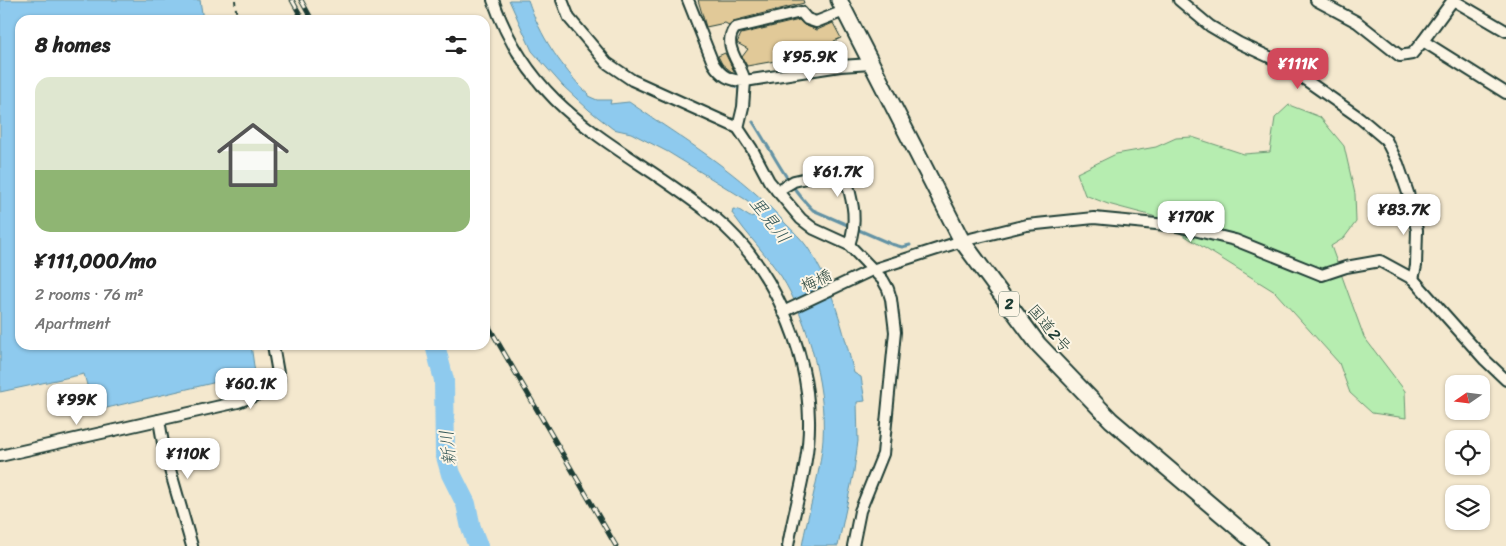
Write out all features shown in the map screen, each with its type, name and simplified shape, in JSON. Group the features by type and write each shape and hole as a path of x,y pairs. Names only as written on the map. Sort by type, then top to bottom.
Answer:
{"highway":[{"name":"国道2号","path":"842,5 962,241 1038,344 1111,420 1259,546"}],"street":[{"path":"493,0 505,33 519,58 550,96 584,126 716,218 762,271 785,311 805,374 810,420 805,471 788,546"},
{"path":"562,0 569,18 607,63 632,80 738,128 769,180 801,219 814,229 849,245 883,280 888,289 895,332 883,454 860,511 853,546"},
{"path":"688,0 713,63 719,71 735,81 840,66 872,64"},
{"path":"1179,0 1210,26 1239,43 1280,62 1360,118 1386,140 1406,186 1417,230 1416,266 1413,279"},
{"path":"1316,0 1357,22 1400,56 1412,54 1424,41 1453,0 1506,31"},
{"path":"738,128 743,107 745,81 730,42 731,33 736,28 801,12 807,18 816,22 842,5"},
{"path":"1424,41 1506,92"},
{"path":"777,191 791,182 864,165"},
{"path":"844,170 855,212 854,228 849,245"},
{"name":"梅橋","path":"785,311 872,270 962,241 1027,225 1094,218 1177,226 1235,240 1322,275 1346,267 1380,261 1413,279 1485,360 1506,380"},
{"path":"0,456 238,402 277,387 279,379 274,350"},
{"path":"159,420 164,449 177,488 192,546"}],"path":[{"path":"235,0 236,15"}],"green space":[{"path":"1289,105 1320,117 1344,146 1355,194 1356,222 1344,238 1331,246 1364,337 1405,391 1406,418 1372,413 1350,393 1339,363 1275,292 1153,216 1108,204 1085,195 1077,173 1116,154 1156,147 1176,138 1192,137 1244,154 1270,152 1275,118"}],"water":[{"path":"0,0 200,0 202,15 15,15 15,350 252,350 255,373 94,411 84,374 0,392"},
{"name":"里見川","path":"509,0 528,0 539,27 551,49 584,91 587,91 588,96 597,100 611,100 610,104 629,102 691,144 731,173 768,205 808,248 831,293 854,373 861,377 865,401 857,402 858,441 854,471 838,546 802,546 822,449 822,406 819,383 808,336 791,294 781,276 732,213 733,209 739,210 750,217 756,213 748,201 668,152 631,133 613,129 589,110 563,86 532,51"}],"building":[{"path":"698,0 803,0 804,3 733,21 729,25 725,23 706,27"},
{"path":"799,20 804,25 817,30 833,23 841,38 834,41 838,59 827,61 826,52 747,66 742,57 748,49 737,43 741,34"},
{"path":"725,53 734,71 732,72 722,64 718,56"}],"waterway":[{"path":"683,0 692,22"},
{"path":"720,79 739,88 738,106"},
{"path":"753,122 788,179 813,210 891,244 902,247 910,245"},
{"name":"新川","path":"436,350 444,380 445,453 451,474 466,504 471,528 478,546"}],"railway":[{"path":"292,0 300,15"},
{"path":"301,0 309,15"},
{"path":"490,329 616,546"}]}
